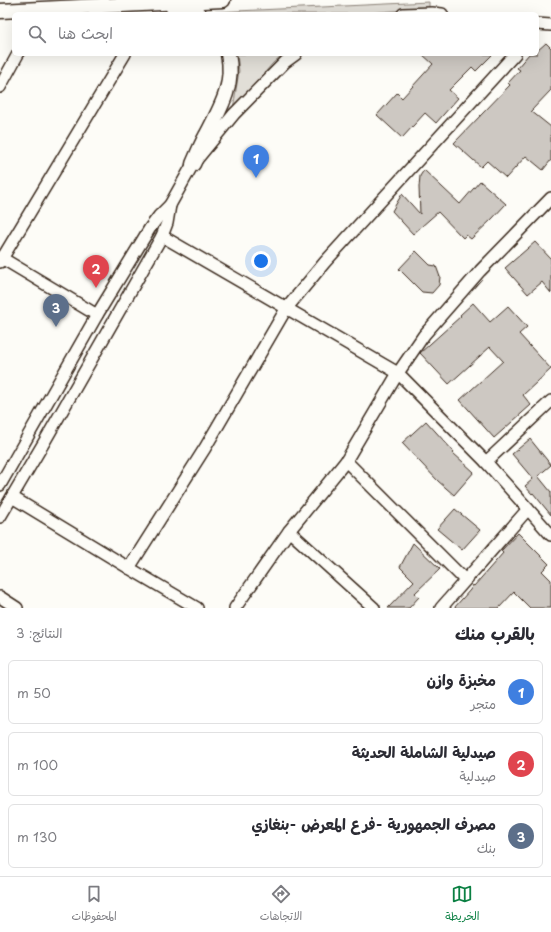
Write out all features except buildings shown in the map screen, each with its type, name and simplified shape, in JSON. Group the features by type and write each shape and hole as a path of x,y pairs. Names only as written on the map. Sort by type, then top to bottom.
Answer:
{"main road":[{"path":"0,11 125,10 145,4 223,0"},
{"path":"145,4 194,12"},
{"path":"193,164 226,96 230,77 229,56"}],"street":[{"path":"0,87 17,56"},
{"path":"97,315 1,259 124,56"},
{"path":"0,485 97,315 150,228 170,205 193,164 234,114 285,62 293,56"},
{"path":"129,568 205,448 286,309 325,262 513,56"},
{"path":"238,606 289,532 346,461 398,373 424,335 480,271 551,198"},
{"path":"0,517 162,236 167,223 170,205"},
{"path":"162,236 398,373 486,462 551,535"},
{"path":"486,462 551,401"},
{"path":"32,428 37,436 46,439"},
{"path":"16,456 26,460 30,466"},
{"path":"346,461 465,580"},
{"path":"12,497 196,608"},
{"path":"441,608 528,509"},
{"path":"289,532 374,608"},
{"path":"0,597 17,608"}],"shaded area":[{"path":"429,2 429,8 380,12 215,12"},
{"path":"237,56 281,56 233,109 239,71"}],"place":[{"name":"مخبزة وازن","path":"256,178"},
{"name":"صيدلية الشاملة الحديثة","path":"96,288"},
{"name":"مصرف الجمهورية -فرع المعرض -بنغازي","path":"56,327"}]}
